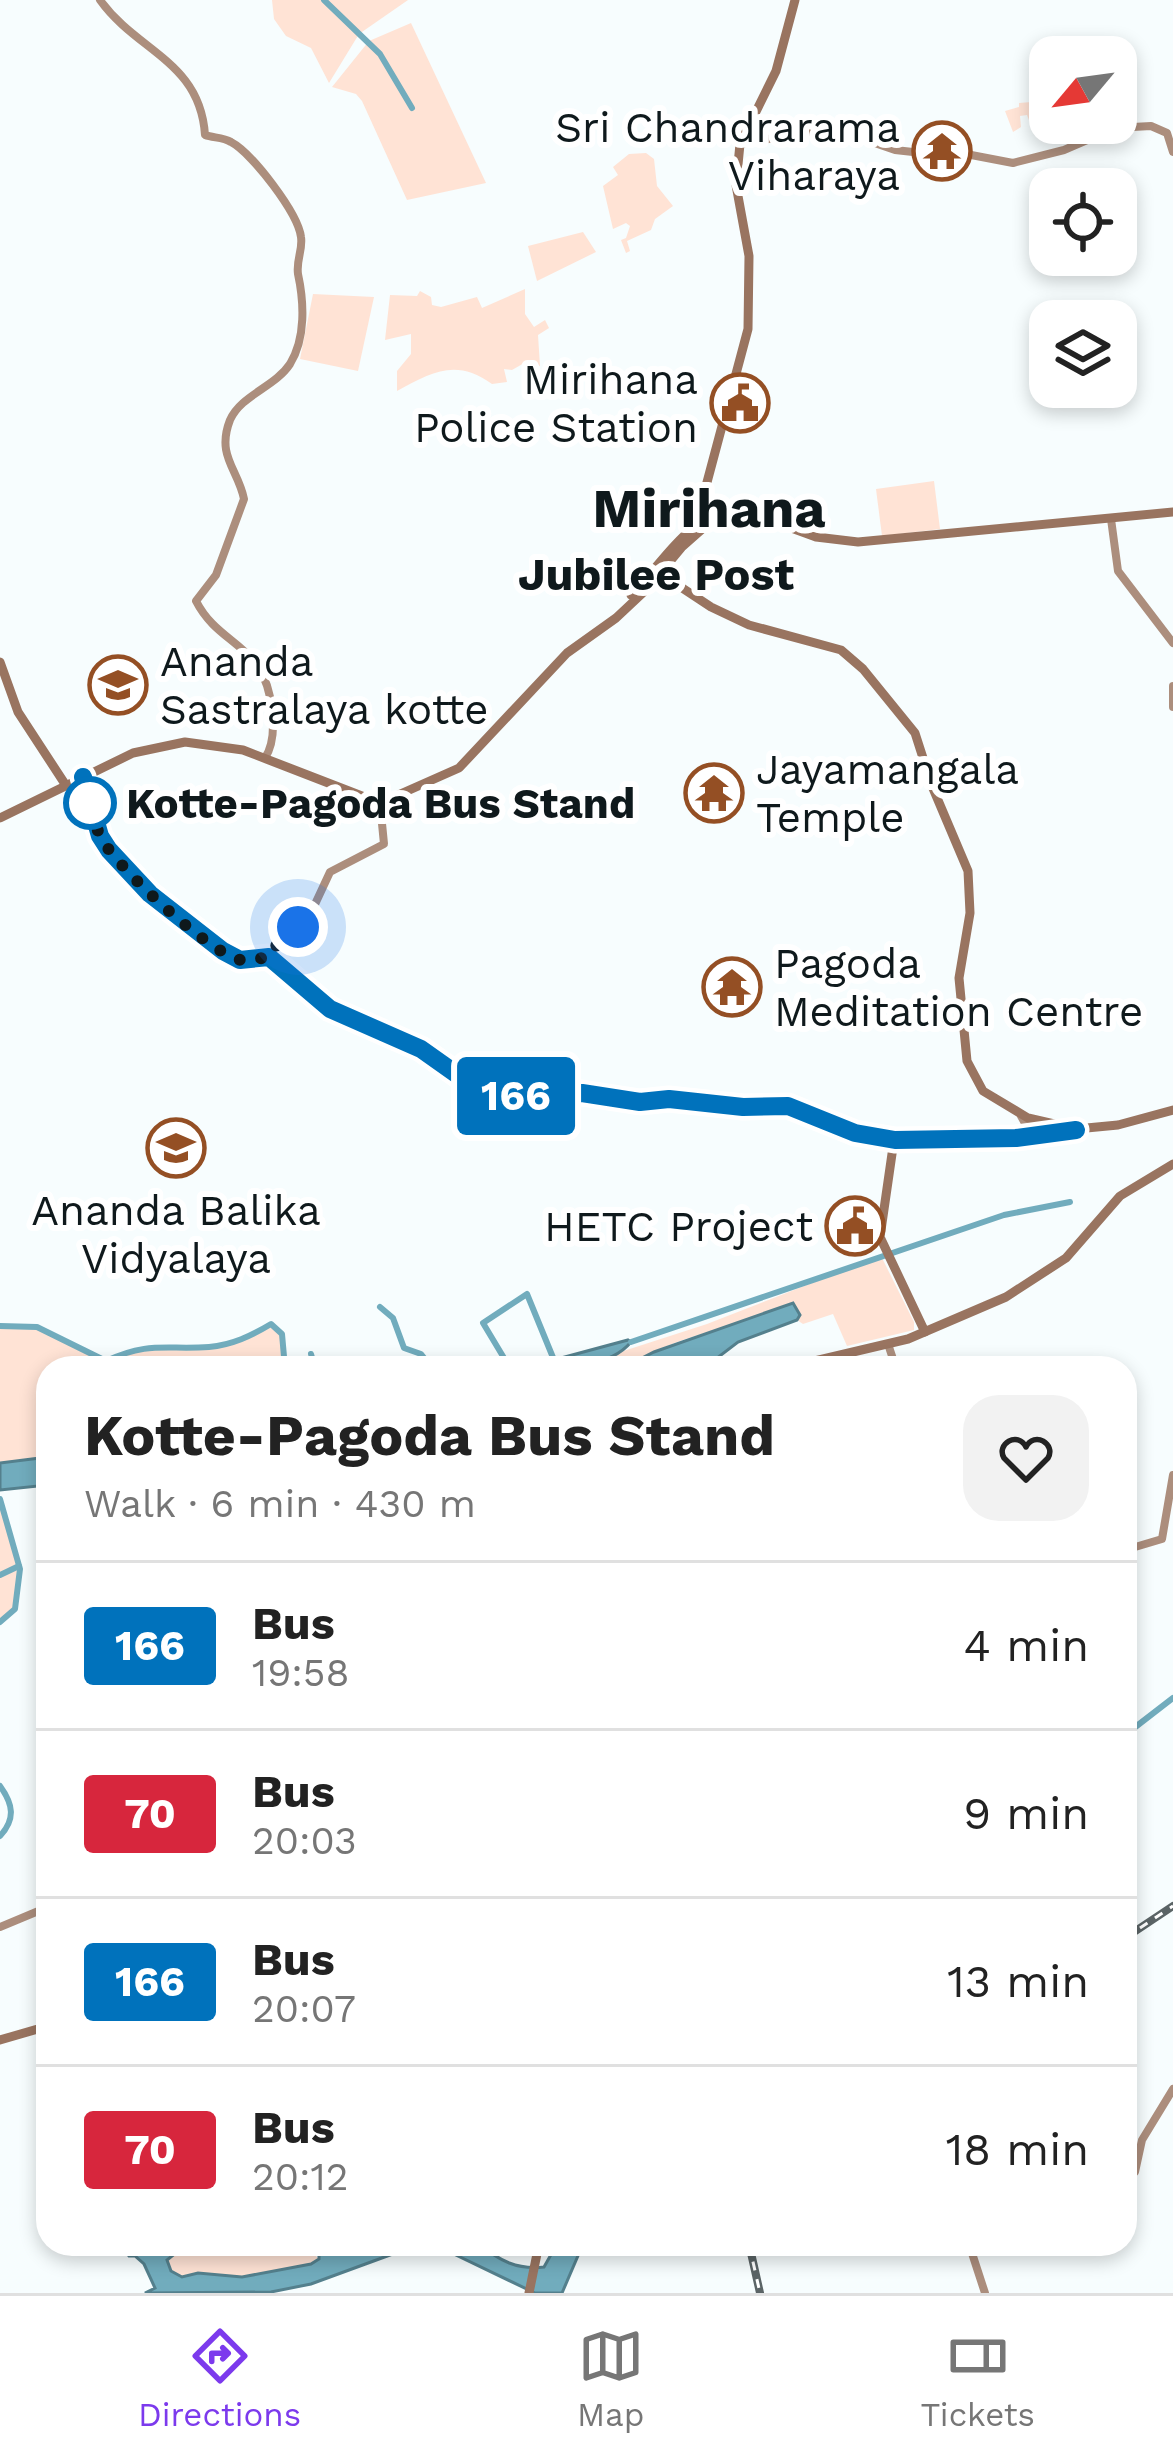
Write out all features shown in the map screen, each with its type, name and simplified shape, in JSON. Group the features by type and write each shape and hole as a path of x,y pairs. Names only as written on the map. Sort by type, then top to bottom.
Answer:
{"main road":[{"path":"0,818 145,748 185,742 216,744 266,758 380,803 459,768 567,652 648,588 688,532 704,496 748,329 749,256 736,185 740,144 776,71 795,0"},
{"path":"601,628 709,520 716,455"},
{"path":"704,496 709,520"},
{"path":"688,532 709,520 732,517 769,520 816,537 858,542 1173,512"},
{"path":"658,569 678,586 749,626 841,650 863,668 915,733 968,871 970,913 959,978 967,1061 983,1091 1021,1115 1076,1130"},
{"path":"658,569 722,611"},
{"path":"648,588 663,583 678,586"},
{"path":"0,662 16,708 61,787"},
{"path":"83,777 100,836 150,894 223,951 240,960 269,957 330,1009 421,1049 486,1094 582,1093 640,1102 669,1099 743,1107 788,1106 855,1133 895,1140 1038,1136 1118,1125 1173,1110"},
{"path":"1011,1134 1039,1122"},
{"path":"1038,1136 1039,1122"},
{"path":"895,1140 880,1237 926,1332"},
{"path":"836,1356 926,1332 1050,1272 1080,1245 1120,1196 1173,1164"},
{"path":"0,2040 36,2030"},
{"path":"530,2293 537,2256"}],"street":[{"path":"100,0 121,25 171,62 203,111 205,135 235,143 271,182 301,234 298,345 290,364 273,383 239,406 231,418 226,458 243,490 243,506 216,575 196,601 264,672 273,721 266,758"},
{"path":"740,144 831,128 895,149 1013,163 1115,128 1151,126 1167,133 1173,152"},
{"path":"1111,519 1118,571 1173,643"},
{"path":"1173,686 1173,707"},
{"path":"269,957 310,915 330,872 384,844 380,803"},
{"path":"1011,1134 1026,1125 1021,1115"},
{"path":"888,1344 892,1356"},
{"path":"1137,1546 1162,1539 1173,1475"},
{"path":"0,1927 36,1912"},
{"path":"1137,2163 1142,2140 1173,2089"},
{"path":"973,2256 985,2293"}],"shaded area":[{"path":"272,0 408,0 359,34 329,83 311,48 286,36 274,19"},
{"path":"411,23 486,183 407,200 362,101 356,94 332,87 369,41"},
{"path":"1029,102 1029,120 1027,115 1020,116 1021,127 1013,132 1005,111"},
{"path":"646,153 654,159 657,186 673,206 655,219 651,230 627,241 630,251 626,253 621,240 630,226 626,223 613,229 603,186 618,175 613,167 629,154"},
{"path":"583,232 596,252 537,281 528,246"},
{"path":"525,289 525,314 534,327 545,320 549,328 538,335 540,366 526,362 504,369 507,382 492,384 467,371 444,371 397,391 397,371 411,354 411,334 385,340 390,295 417,296 420,291 431,297 432,305 441,307 477,297 482,308"},
{"path":"313,294 374,297 358,371 300,359"},
{"path":"934,481 940,529 882,536 876,489"},
{"path":"881,1256 914,1330 847,1346 833,1314 803,1324 797,1320 800,1315 720,1330 648,1356 608,1356 707,1324"},
{"path":"271,1324 282,1334 284,1356 117,1356 147,1348 209,1347"},
{"path":"0,1326 37,1327 96,1356 36,1356 36,1458 0,1463"},
{"path":"0,1499 20,1569 15,1609 0,1622"},
{"path":"170,2256 319,2259 242,2277 199,2273 182,2277 170,2271"}],"water":[{"path":"793,1303 800,1315 738,1342 720,1356 646,1356"},
{"path":"628,1340 631,1342 612,1356 569,1356"},
{"path":"36,1458 36,1486 0,1490 0,1463"},
{"path":"135,2256 172,2256 167,2260 171,2271 182,2277 198,2273 242,2277 311,2264 319,2256 387,2256 311,2284 271,2292 145,2293 155,2288"},
{"path":"458,2256 496,2256 534,2268 544,2267 550,2256 578,2256 562,2293 535,2293"}],"waterway":[{"path":"324,0 380,54 412,108"},
{"path":"631,1342 1004,1215 1070,1202"},
{"path":"503,1356 483,1323 527,1294 552,1356"},
{"path":"380,1307 393,1318 404,1348 423,1356"},
{"path":"118,1356 146,1349 226,1344 271,1324 282,1334 284,1356"},
{"path":"0,1326 37,1327 96,1356"},
{"path":"0,1499 20,1569 15,1609 0,1622"},
{"path":"0,1575 19,1566"},
{"path":"1137,1726 1173,1698"},
{"path":"0,1786 11,1811 0,1836"}],"railway":[{"path":"1137,1930 1173,1906"},
{"path":"752,2256 760,2293"}],"bus line":[{"name":"166","path":"83,777 100,836 109,850 179,918 240,960 269,957 330,1009 421,1049 486,1094 582,1093 640,1102 669,1099 743,1107 788,1106 855,1133 895,1140 1016,1138 1076,1130"}],"place":[{"name":"Sri Chandrarama Viharaya","path":"942,151"},
{"name":"Mirihana Police Station","path":"740,403"},
{"name":"Ananda Sastralaya kotte","path":"118,685"},
{"name":"Jayamangala Temple","path":"714,793"},
{"name":"Kotte-Pagoda Bus Stand","path":"90,803"},
{"name":"Pagoda Meditation Centre","path":"732,987"},
{"name":"Ananda Balika Vidyalaya","path":"176,1148"},
{"name":"HETC Project","path":"855,1226"}],"district":[{"name":"Mirihana","path":"709,508"},
{"name":"Jubilee Post","path":"656,574"}],"route":[{"path":"90,803 88,796 109,850 150,894 223,951 240,960 269,957 298,927"}]}
